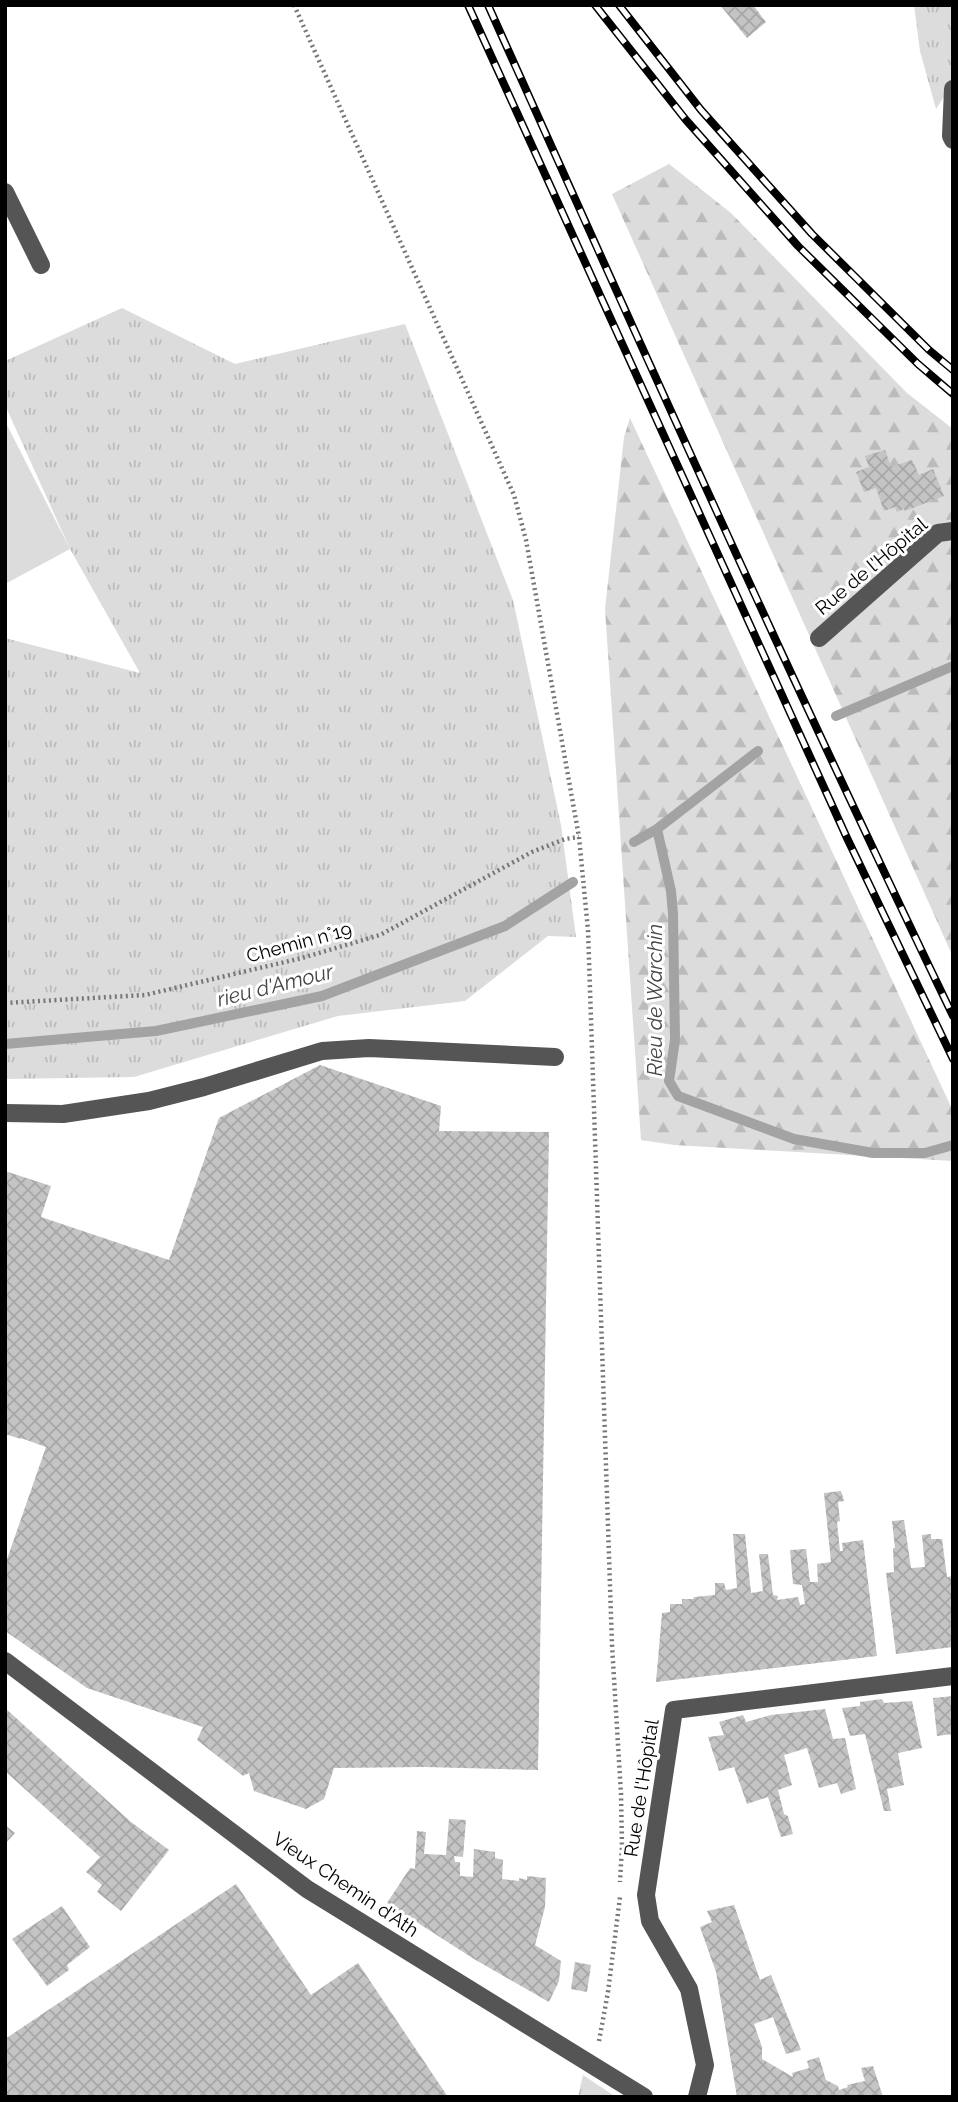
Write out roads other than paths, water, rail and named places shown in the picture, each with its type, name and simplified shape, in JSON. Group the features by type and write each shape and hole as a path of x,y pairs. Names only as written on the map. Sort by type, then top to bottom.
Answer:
{"street":[{"path":"953,89 953,140"},
{"path":"5,192 41,265"},
{"name":"Rue de l'Hôpital","path":"819,638 938,533 953,531"},
{"path":"5,1112 63,1114 149,1101 321,1051 369,1048 555,1057"},
{"path":"5,1683 11,1665"},
{"name":"Vieux Chemin d'Ath","path":"11,1665 306,1889 643,2097"},
{"name":"Rue de l'Hôpital","path":"697,2097 705,2065 690,1989 650,1921 646,1895 674,1710 953,1676"}],"waterway":[{"name":"rieu d'Amour","path":"836,716 953,666"},
{"name":"rieu d'Amour","path":"634,842 657,829 758,751"},
{"name":"Rieu de Warchin","path":"657,829 671,891 673,914 675,1040 669,1081 678,1096 794,1139 873,1153 925,1153 953,1145"},
{"name":"rieu d'Amour","path":"5,1044 156,1031 322,996 505,926 573,882"}],"railway":[{"path":"468,5 847,838 953,1059"},
{"path":"488,5 775,639 953,1016"},
{"path":"595,5 686,120 798,246 918,364 953,394"},
{"path":"619,5 701,110 812,234 929,350 953,370"}]}
